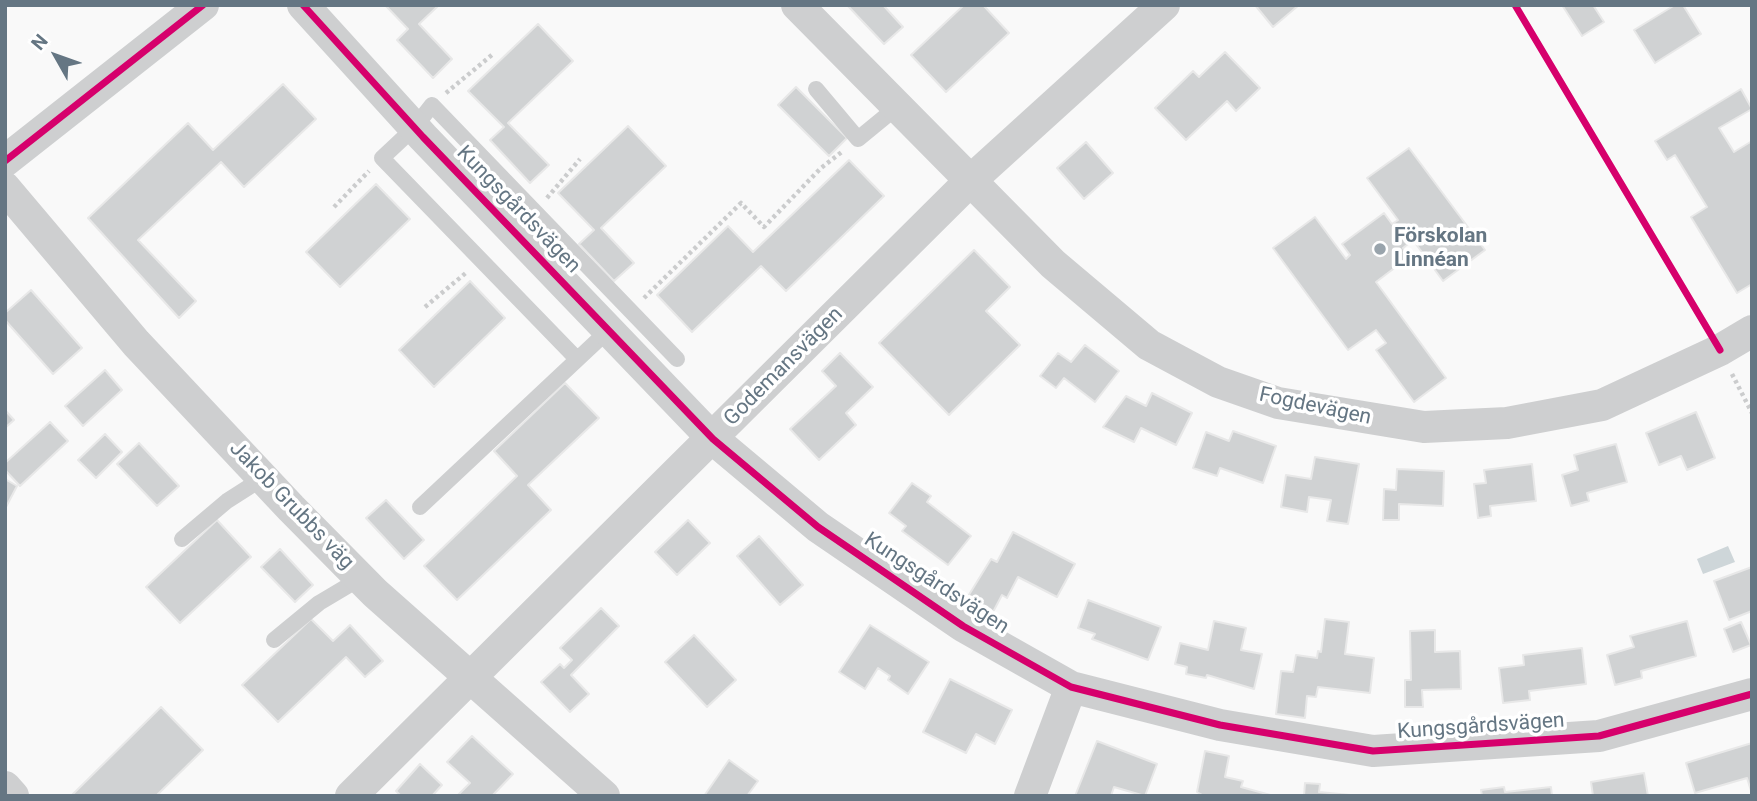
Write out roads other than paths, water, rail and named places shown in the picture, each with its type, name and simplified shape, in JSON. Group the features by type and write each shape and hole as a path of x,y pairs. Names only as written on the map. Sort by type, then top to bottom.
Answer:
{"street":[{"path":"5,161 203,5"},
{"name":"Kungsgårdsvägen","path":"303,5 423,116 620,321 712,439 818,527 963,626 1071,687 1220,725 1373,751 1599,736 1752,694"},
{"name":"Fogdevägen","path":"797,5 1053,264 1149,345 1218,382 1278,403 1424,428 1507,424 1602,405 1720,350 1752,331"},
{"name":"Godemansvägen","path":"351,796 469,675 712,439 970,181 1164,5"},
{"name":"Jakob Grubbs väg","path":"5,188 136,343 361,578 604,796"},
{"path":"1030,796 1071,687"},
{"path":"5,787 13,796"}],"lane":[{"path":"816,89 858,139 897,107"},
{"path":"577,359 382,158 423,116 535,212 620,321 677,359"},
{"path":"420,507 620,321"},
{"path":"182,539 228,501 263,478"},
{"path":"274,639 319,603 361,578"}],"place":[{"name":"Förskolan Linnéan","path":"1380,249"}]}
